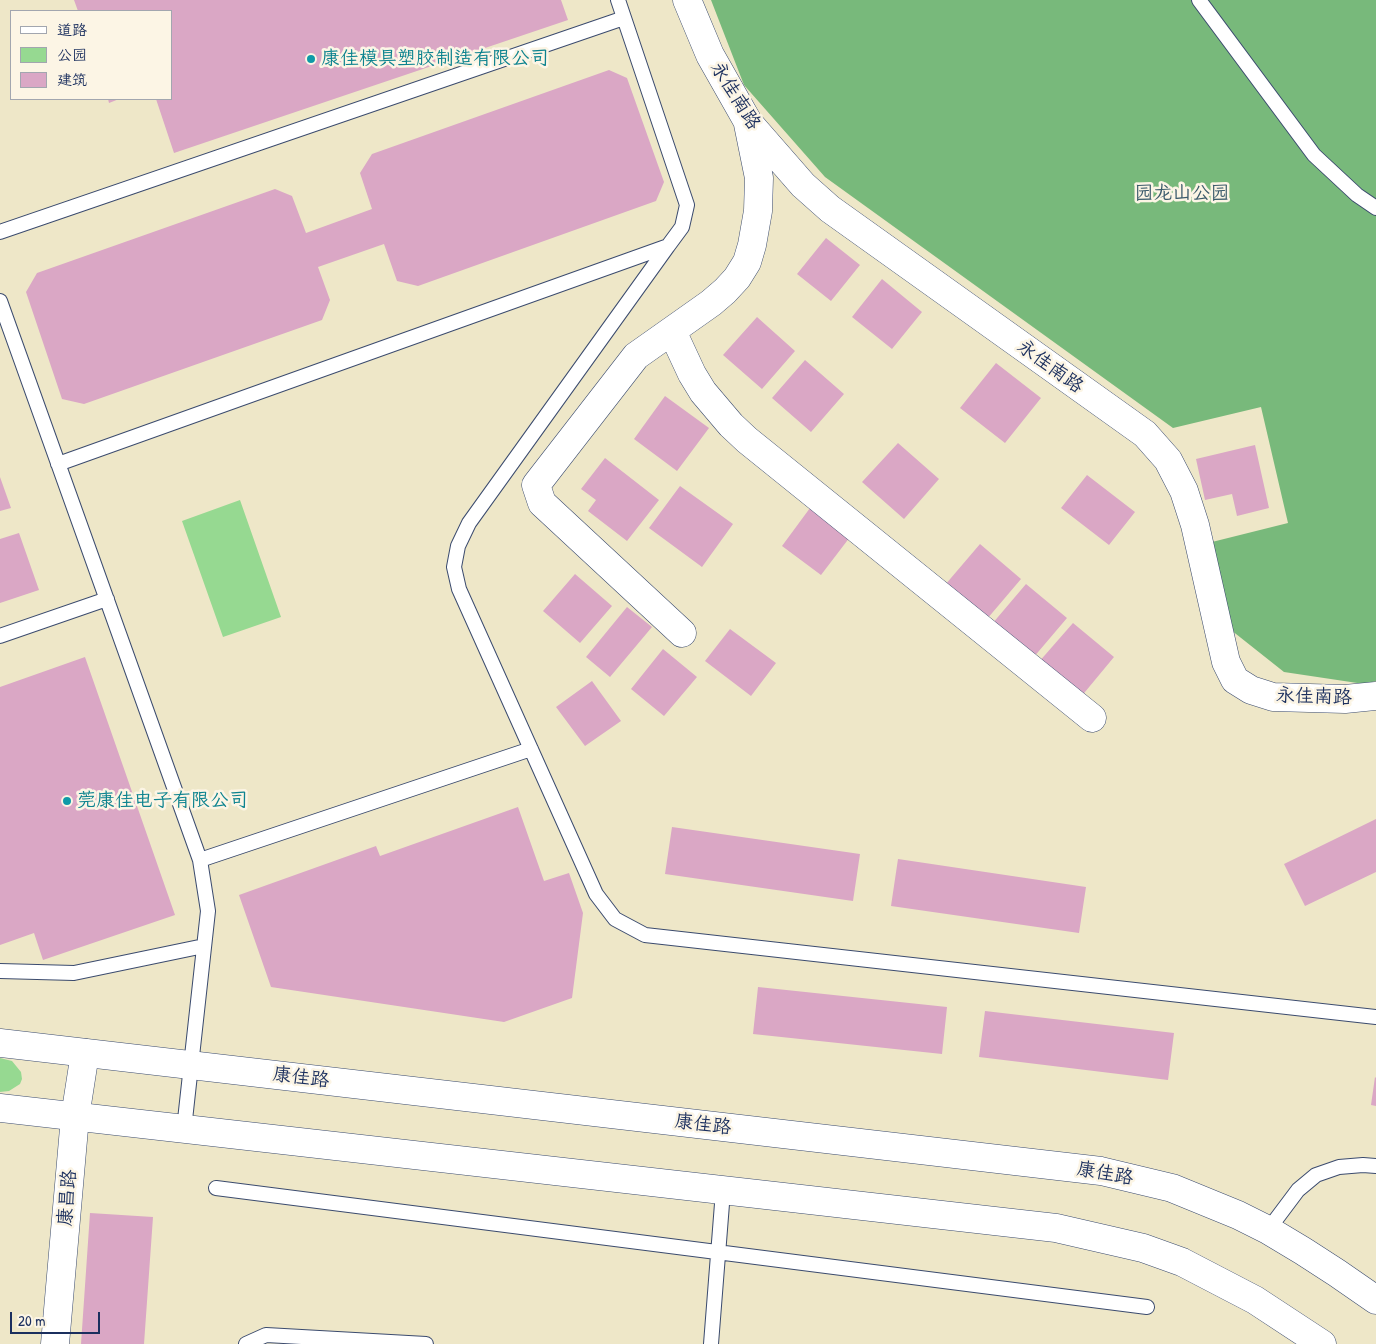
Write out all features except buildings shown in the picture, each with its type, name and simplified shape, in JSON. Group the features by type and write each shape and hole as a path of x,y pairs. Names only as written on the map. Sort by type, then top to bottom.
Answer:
{"street":[{"name":"永佳南路","path":"687,0 710,55 748,122 803,185 830,209 1145,434 1168,460 1184,491 1190,508 1226,662 1235,680 1252,690 1272,697 1344,699 1376,696"},
{"path":"682,633 542,503 536,485 636,356 725,291 737,278 747,262 756,228 759,194 759,178 748,122"},
{"path":"672,331 692,374 703,392 731,425 747,440 1092,718"},
{"name":"康佳路","path":"0,1043 1101,1171 1172,1188 1214,1204 1268,1230 1337,1272 1376,1300"},
{"name":"康昌路","path":"55,1344 75,1117 85,1053"},
{"path":"0,1108 1056,1228 1143,1248 1182,1262 1255,1300 1322,1344"}],"lane":[{"path":"618,0 687,205 682,227 469,524 458,546 454,567 459,589 596,894 615,919 645,935 1376,1017"},
{"path":"1199,0 1314,155 1357,194 1376,208"},
{"path":"0,232 624,18"},
{"path":"58,464 668,246"},
{"path":"0,301 200,860 208,911 184,1129"},
{"path":"0,636 107,599"},
{"path":"200,860 531,749"},
{"path":"0,971 74,973 204,946"},
{"path":"1268,1230 1298,1190 1316,1175 1339,1167 1376,1166"},
{"path":"216,1188 1147,1307"},
{"path":"711,1344 723,1191"},
{"path":"246,1344 266,1335 426,1344"}],"green space":[{"name":"园龙山公园","path":"711,0 1376,0 1376,681 1364,684 1284,672 1231,630 1212,542 1288,523 1261,407 1173,428 825,177 744,85"},
{"path":"240,500 281,617 223,637 182,521"},
{"path":"0,1058 12,1061 21,1072 22,1079 20,1084 9,1091 0,1092"}],"place":[{"name":"康佳模具塑胶制造有限公司","path":"311,59"},
{"name":"莞康佳电子有限公司","path":"67,801"}]}
